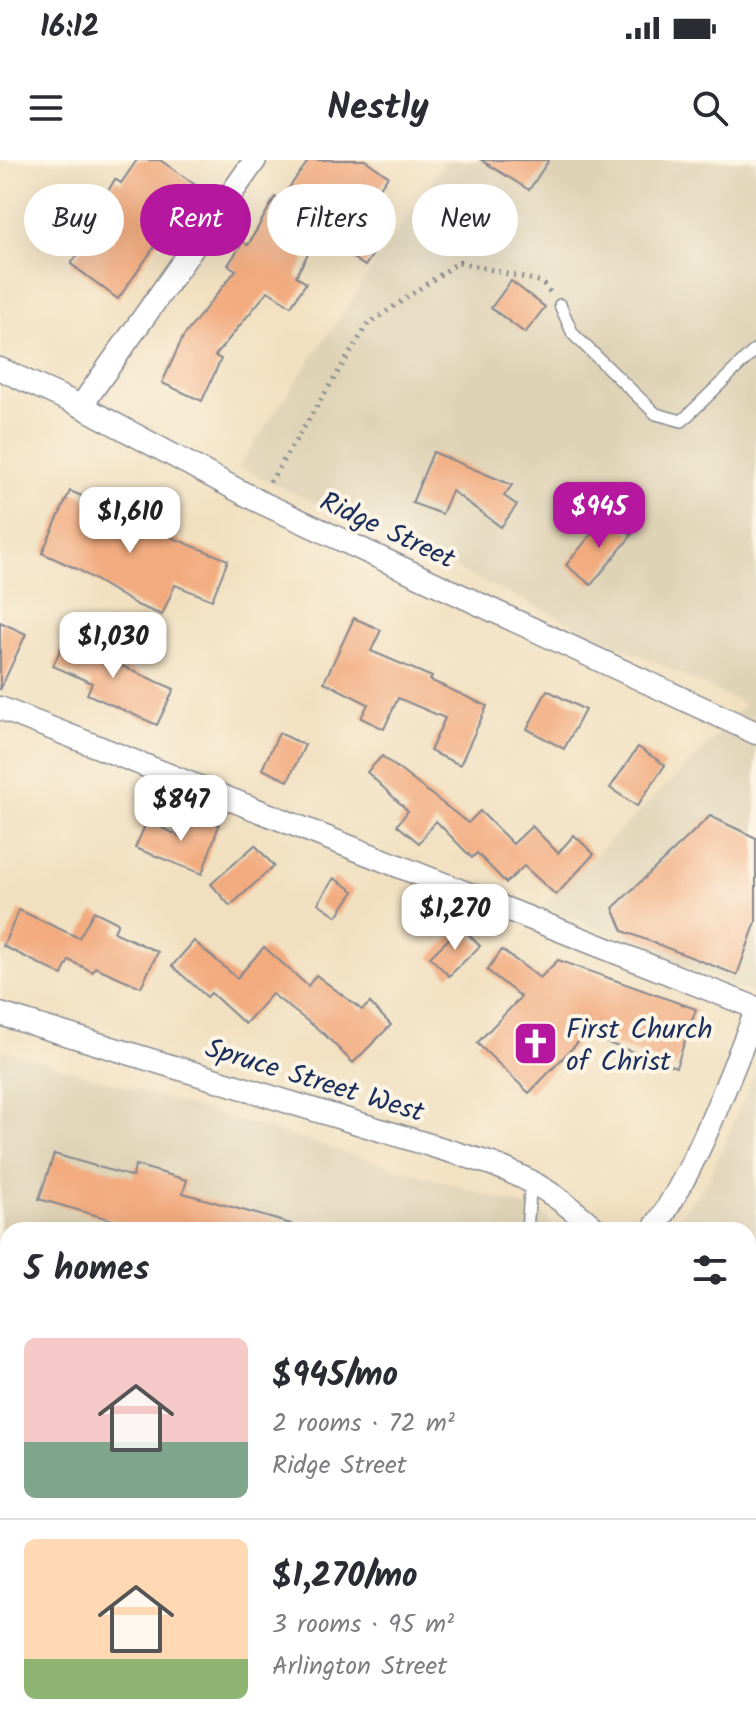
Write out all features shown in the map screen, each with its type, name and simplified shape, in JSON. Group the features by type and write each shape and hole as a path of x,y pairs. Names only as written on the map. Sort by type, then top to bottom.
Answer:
{"street":[{"path":"81,406 255,160"},
{"name":"Ridge Street","path":"0,369 81,406 258,501 756,733"},
{"path":"0,708 756,1010 678,1195 659,1222"},
{"name":"Spruce Street West","path":"0,1014 492,1164 531,1179 567,1203 588,1222"}],"lane":[{"path":"560,305 573,334 656,414 682,421 756,349"},
{"path":"528,1222 531,1179"}],"path":[{"path":"258,501 368,324 425,284 459,262 542,282 560,305"}],"shaded area":[{"path":"446,160 756,160 756,995 543,906 709,744 744,704 238,467 381,256 396,256 396,234 412,210 412,256 518,256 518,184 430,184"},
{"path":"0,1049 540,1211 551,1222 0,1222"},
{"path":"756,1070 756,1222 675,1222 709,1179"}],"building":[{"path":"137,160 160,160 194,184 140,184 140,256 148,256 118,299 71,264 77,256 124,256 124,184 112,184 115,179 121,183"},
{"path":"309,160 365,160 388,176 382,184 292,184"},
{"path":"481,160 549,160 529,190"},
{"path":"267,211 267,256 307,256 296,276 306,283 291,306 268,291 215,356 221,359 202,401 162,383 183,337 236,270 228,265 234,256 251,256 251,240"},
{"path":"350,256 372,256 365,266"},
{"path":"511,281 545,307 525,333 491,308"},
{"path":"433,452 512,485 504,496 517,505 501,527 452,491 442,514 412,503"},
{"path":"70,491 98,503 99,500 153,530 228,560 212,600 175,585 162,615 137,605 77,569 42,553"},
{"path":"607,515 632,535 591,585 566,565"},
{"path":"354,618 381,630 371,651 432,677 430,680 487,706 460,765 430,751 445,718 398,698 384,729 361,718 368,704 324,682"},
{"path":"0,622 26,634 0,690"},
{"path":"69,630 95,642 90,652 174,689 157,725 87,694 92,683 53,666"},
{"path":"547,690 585,710 564,749 527,729"},
{"path":"279,733 305,745 288,781 262,769"},
{"path":"638,747 665,765 637,806 610,788"},
{"path":"382,756 468,823 480,811 513,844 532,826 558,853 574,835 594,854 556,895 524,866 506,883 477,853 472,858 436,821 419,843 397,825 408,811 367,772"},
{"path":"189,815 219,825 202,874 135,848 147,821 182,837"},
{"path":"710,816 756,838 756,922 737,975 623,931 613,908"},
{"path":"255,845 274,866 230,906 211,884"},
{"path":"334,878 354,891 337,916 318,903"},
{"path":"19,910 79,938 94,911 118,923 114,932 158,952 141,987 95,967 93,972 69,960 62,975 3,946"},
{"path":"461,927 480,946 449,976 430,957"},
{"path":"194,941 237,978 264,947 308,986 316,975 362,1010 370,1003 391,1025 353,1063 323,1033 272,994 245,1024 211,993 207,997 172,966"},
{"path":"502,950 540,978 558,960 696,1009 676,1067 585,1035 529,1093 477,1043 521,997 487,970"},
{"path":"54,1154 133,1177 135,1165 187,1180 183,1193 284,1222 119,1222 39,1199"}],"place":[{"name":"First Church of Christ","path":"535,1044"}]}
